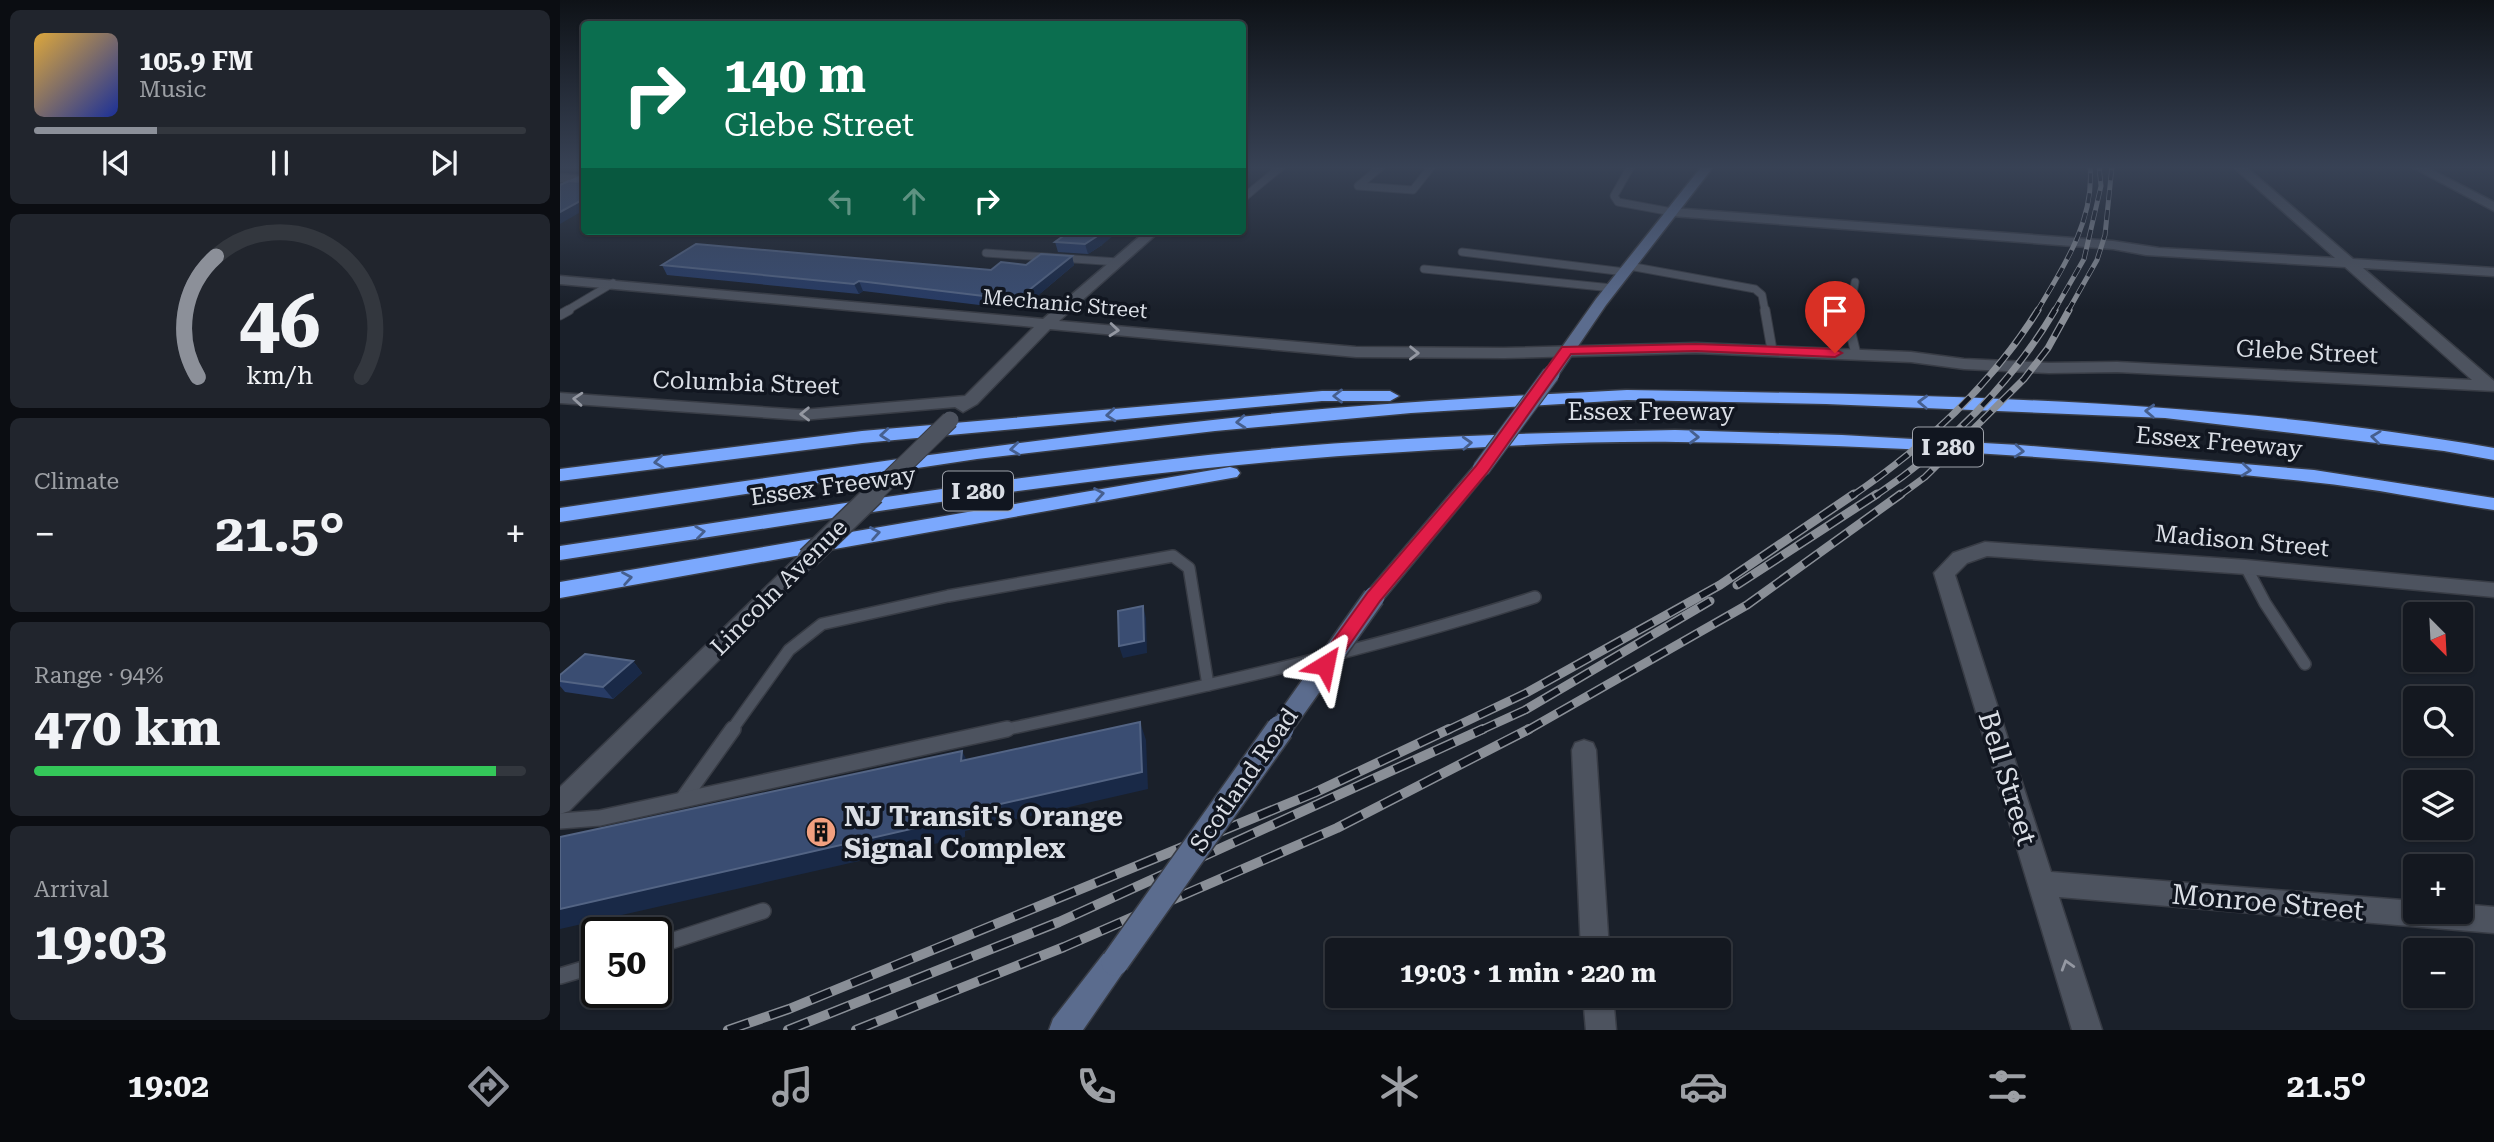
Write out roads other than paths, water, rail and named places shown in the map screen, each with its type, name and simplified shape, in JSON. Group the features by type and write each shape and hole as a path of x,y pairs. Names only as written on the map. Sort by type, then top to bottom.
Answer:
{"highway":[{"name":"Essex Freeway","path":"560,514 977,453 1215,425 1411,407 1627,396 1826,399 2165,411 2444,445 2494,454"},
{"path":"560,475 862,437 1322,397 1627,396"},
{"name":"Essex Freeway","path":"560,553 1075,477 1211,461 1399,446 1675,436 2019,451 2314,476 2494,504"},
{"path":"560,590 993,512 1399,446"}],"main road":[{"name":"Scotland Road","path":"1064,1030 1374,597 1481,470 1612,288 1670,214"}],"street":[{"path":"1698,214 2019,240 2062,247 2494,272"},
{"path":"2293,214 2492,387"},
{"name":"Lincoln Avenue","path":"560,803 1046,324 1149,235"},
{"name":"Mechanic Street","path":"560,280 1356,352 1423,354 1567,350"},
{"name":"Glebe Street","path":"1567,350 1772,350 1911,357 2000,366 2117,367 2492,387"},
{"name":"Columbia Street","path":"560,398 802,415 891,410 971,400"},
{"name":"Madison Street","path":"1985,549 2246,567 2494,590"},
{"name":"Bell Street","path":"1985,549 1960,558 1944,573 2087,1030"},
{"path":"1584,750 1594,938"},
{"name":"Monroe Street","path":"2041,883 2494,920"},
{"path":"1599,1008 1601,1030"}],"lane":[{"path":"1462,252 1627,269 1755,289 1762,295 1772,350"},
{"path":"986,253 1118,262"},
{"path":"1424,269 1612,288"},
{"path":"1854,282 1847,321 1856,354"},
{"path":"560,315 613,283"},
{"path":"683,799 789,650 822,624 948,596 1174,556 1189,568 1208,685"},
{"path":"2246,567 2265,603 2305,664"},
{"path":"560,821 600,818 1208,685 1489,612 1535,597"},
{"path":"672,941 763,911"},
{"path":"560,976 581,970"}],"railway":[{"path":"2037,311 2067,260 2085,214"},
{"path":"2054,311 2084,259 2094,214"},
{"path":"2068,311 2097,260 2105,235 2107,214"},
{"path":"1852,496 1905,457 1955,412 2000,363 2038,310"},
{"path":"1875,496 1927,457 1976,413 2019,363 2055,310"},
{"path":"1899,496 1925,477 2024,379 2048,348 2069,310"},
{"path":"1446,731 1526,693 1720,585 1854,494"},
{"path":"1737,585 1877,494"},
{"path":"1526,731 1747,605 1901,494"},
{"path":"1479,731 1525,710 1710,601"},
{"path":"728,1030 789,1009 1314,793 1449,729"},
{"path":"788,1030 1059,922 1483,729"},
{"path":"856,1030 1064,947 1337,828 1529,729"}],"place":[{"name":"NJ Transit's Orange Signal Complex","path":"821,832"}]}
